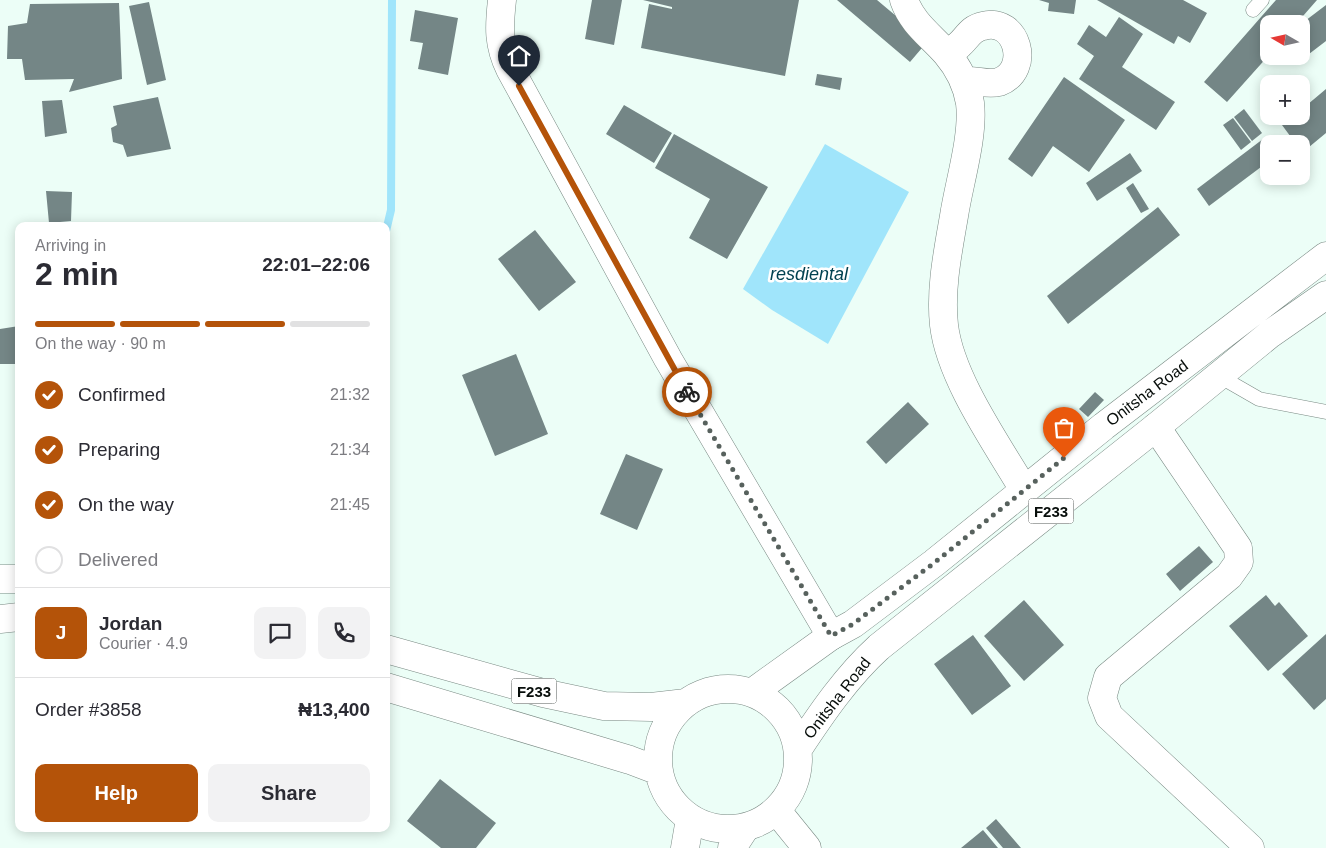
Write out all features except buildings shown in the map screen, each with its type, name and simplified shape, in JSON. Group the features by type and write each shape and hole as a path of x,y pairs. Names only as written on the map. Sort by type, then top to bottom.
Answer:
{"main road":[{"path":"502,0 500,36 502,52 510,69 668,360 831,636"},
{"path":"904,0 920,27 947,53 965,81 970,104 969,124 942,303 947,346 958,373 981,417 1024,490"},
{"path":"947,53 958,46 972,31 985,25 1003,28 1014,38 1018,47 1017,61 1007,77 998,82 989,83 965,81"},
{"name":"Onitsha Road","path":"753,692 831,636 853,624 934,563 1112,420 1326,256"},
{"name":"Onitsha Road","path":"798,750 816,721 865,660 1270,334 1326,296"},
{"path":"1156,427 1238,548 1239,562 1229,576 1108,677 1102,698 1109,716 1250,848"},
{"path":"0,579 15,579"},
{"path":"0,619 15,617"},
{"name":"F233","path":"390,650 543,693 604,706 651,707 686,703"},
{"name":"F233","path":"390,687 630,760 659,771"},
{"name":"F233","path":"730,688 753,692 770,702 783,714 793,731 798,750 797,776 789,795 777,811 738,838 726,830 707,827 690,819 675,806 664,790 659,771 658,752 663,733 672,716 686,703 706,692 730,688"},
{"path":"777,811 807,848"},
{"path":"685,848 690,819"}],"lane":[{"path":"1219,376 1259,399 1326,412"}],"water":[{"name":"resdiental","path":"825,144 909,192 828,344 772,310 743,289"}],"waterway":[{"path":"388,222 391,210 392,0"}],"way so far":[{"path":"687,392 831,636 853,624 934,563 1064,458"}],"route":[{"path":"519,86 687,392"}]}
